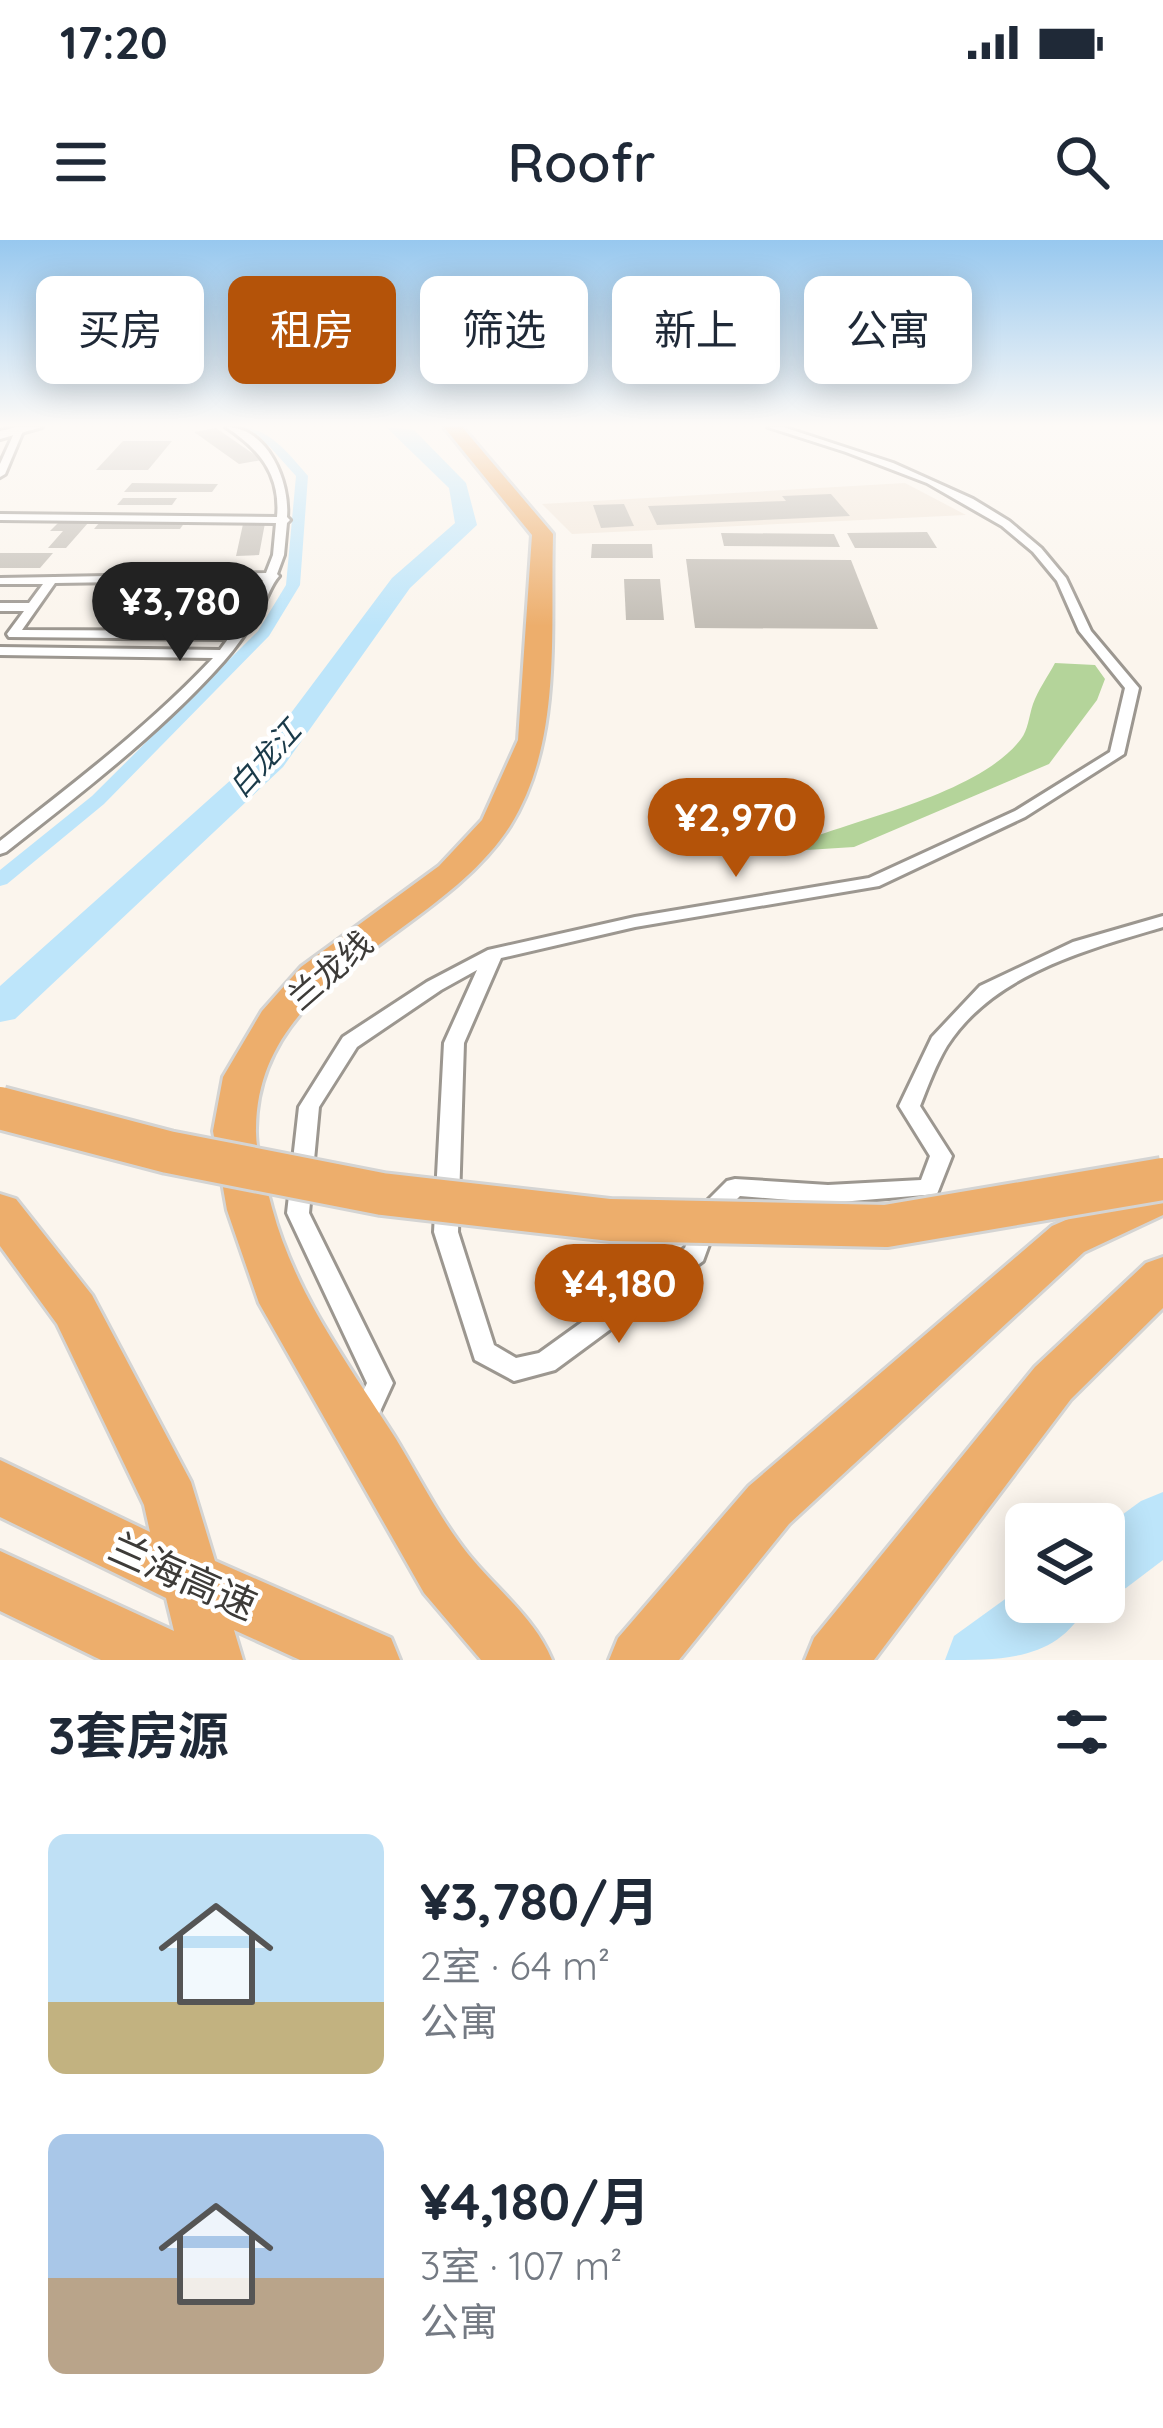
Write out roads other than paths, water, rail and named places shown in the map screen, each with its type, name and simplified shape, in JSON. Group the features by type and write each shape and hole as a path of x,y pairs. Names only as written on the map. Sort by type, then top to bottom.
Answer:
{"highway":[{"name":"兰龙线","path":"509,493 542,534 532,740 524,766 496,823 451,873 314,975 276,1019 243,1076 234,1131 250,1210 276,1289 445,1572 521,1660"},
{"path":"0,1108 168,1152 382,1194 610,1220 886,1226 1163,1179"},
{"path":"640,1660 787,1489 1068,1240 1163,1195"},
{"path":"0,1212 75,1310 171,1502 212,1660"},
{"path":"836,1660 1053,1384 1163,1277"},
{"name":"兰海高速","path":"0,1486 40,1511 369,1660"},
{"path":"0,1580 168,1660"}],"street":[{"path":"0,850 122,749 238,635 273,576 285,520 280,493"},
{"path":"358,1430 380,1383 298,1213 309,1107 350,1042 434,986 494,954 635,922 873,882 1020,814 1117,754 1132,688 1080,623 1064,582 1000,520 948,493"},
{"path":"0,518 285,520"},
{"path":"0,581 273,576"},
{"path":"50,581 13,634 238,635"},
{"path":"0,607 32,607"},
{"path":"4,651 22,634"},
{"path":"4,651 222,654"},
{"path":"494,954 454,1043 446,1232 484,1352 514,1370 546,1362 695,1254 710,1214 734,1187 829,1194 929,1188 941,1156 910,1106 939,1042 987,990 1079,946 1163,921"}],"waterway":[{"path":"0,880 98,800 264,633 293,585 301,493"},
{"name":"白龙江","path":"0,1009 272,760 401,583 466,525 460,493"},
{"path":"1125,1550 1163,1522"},
{"path":"978,1660 1028,1623"}]}
